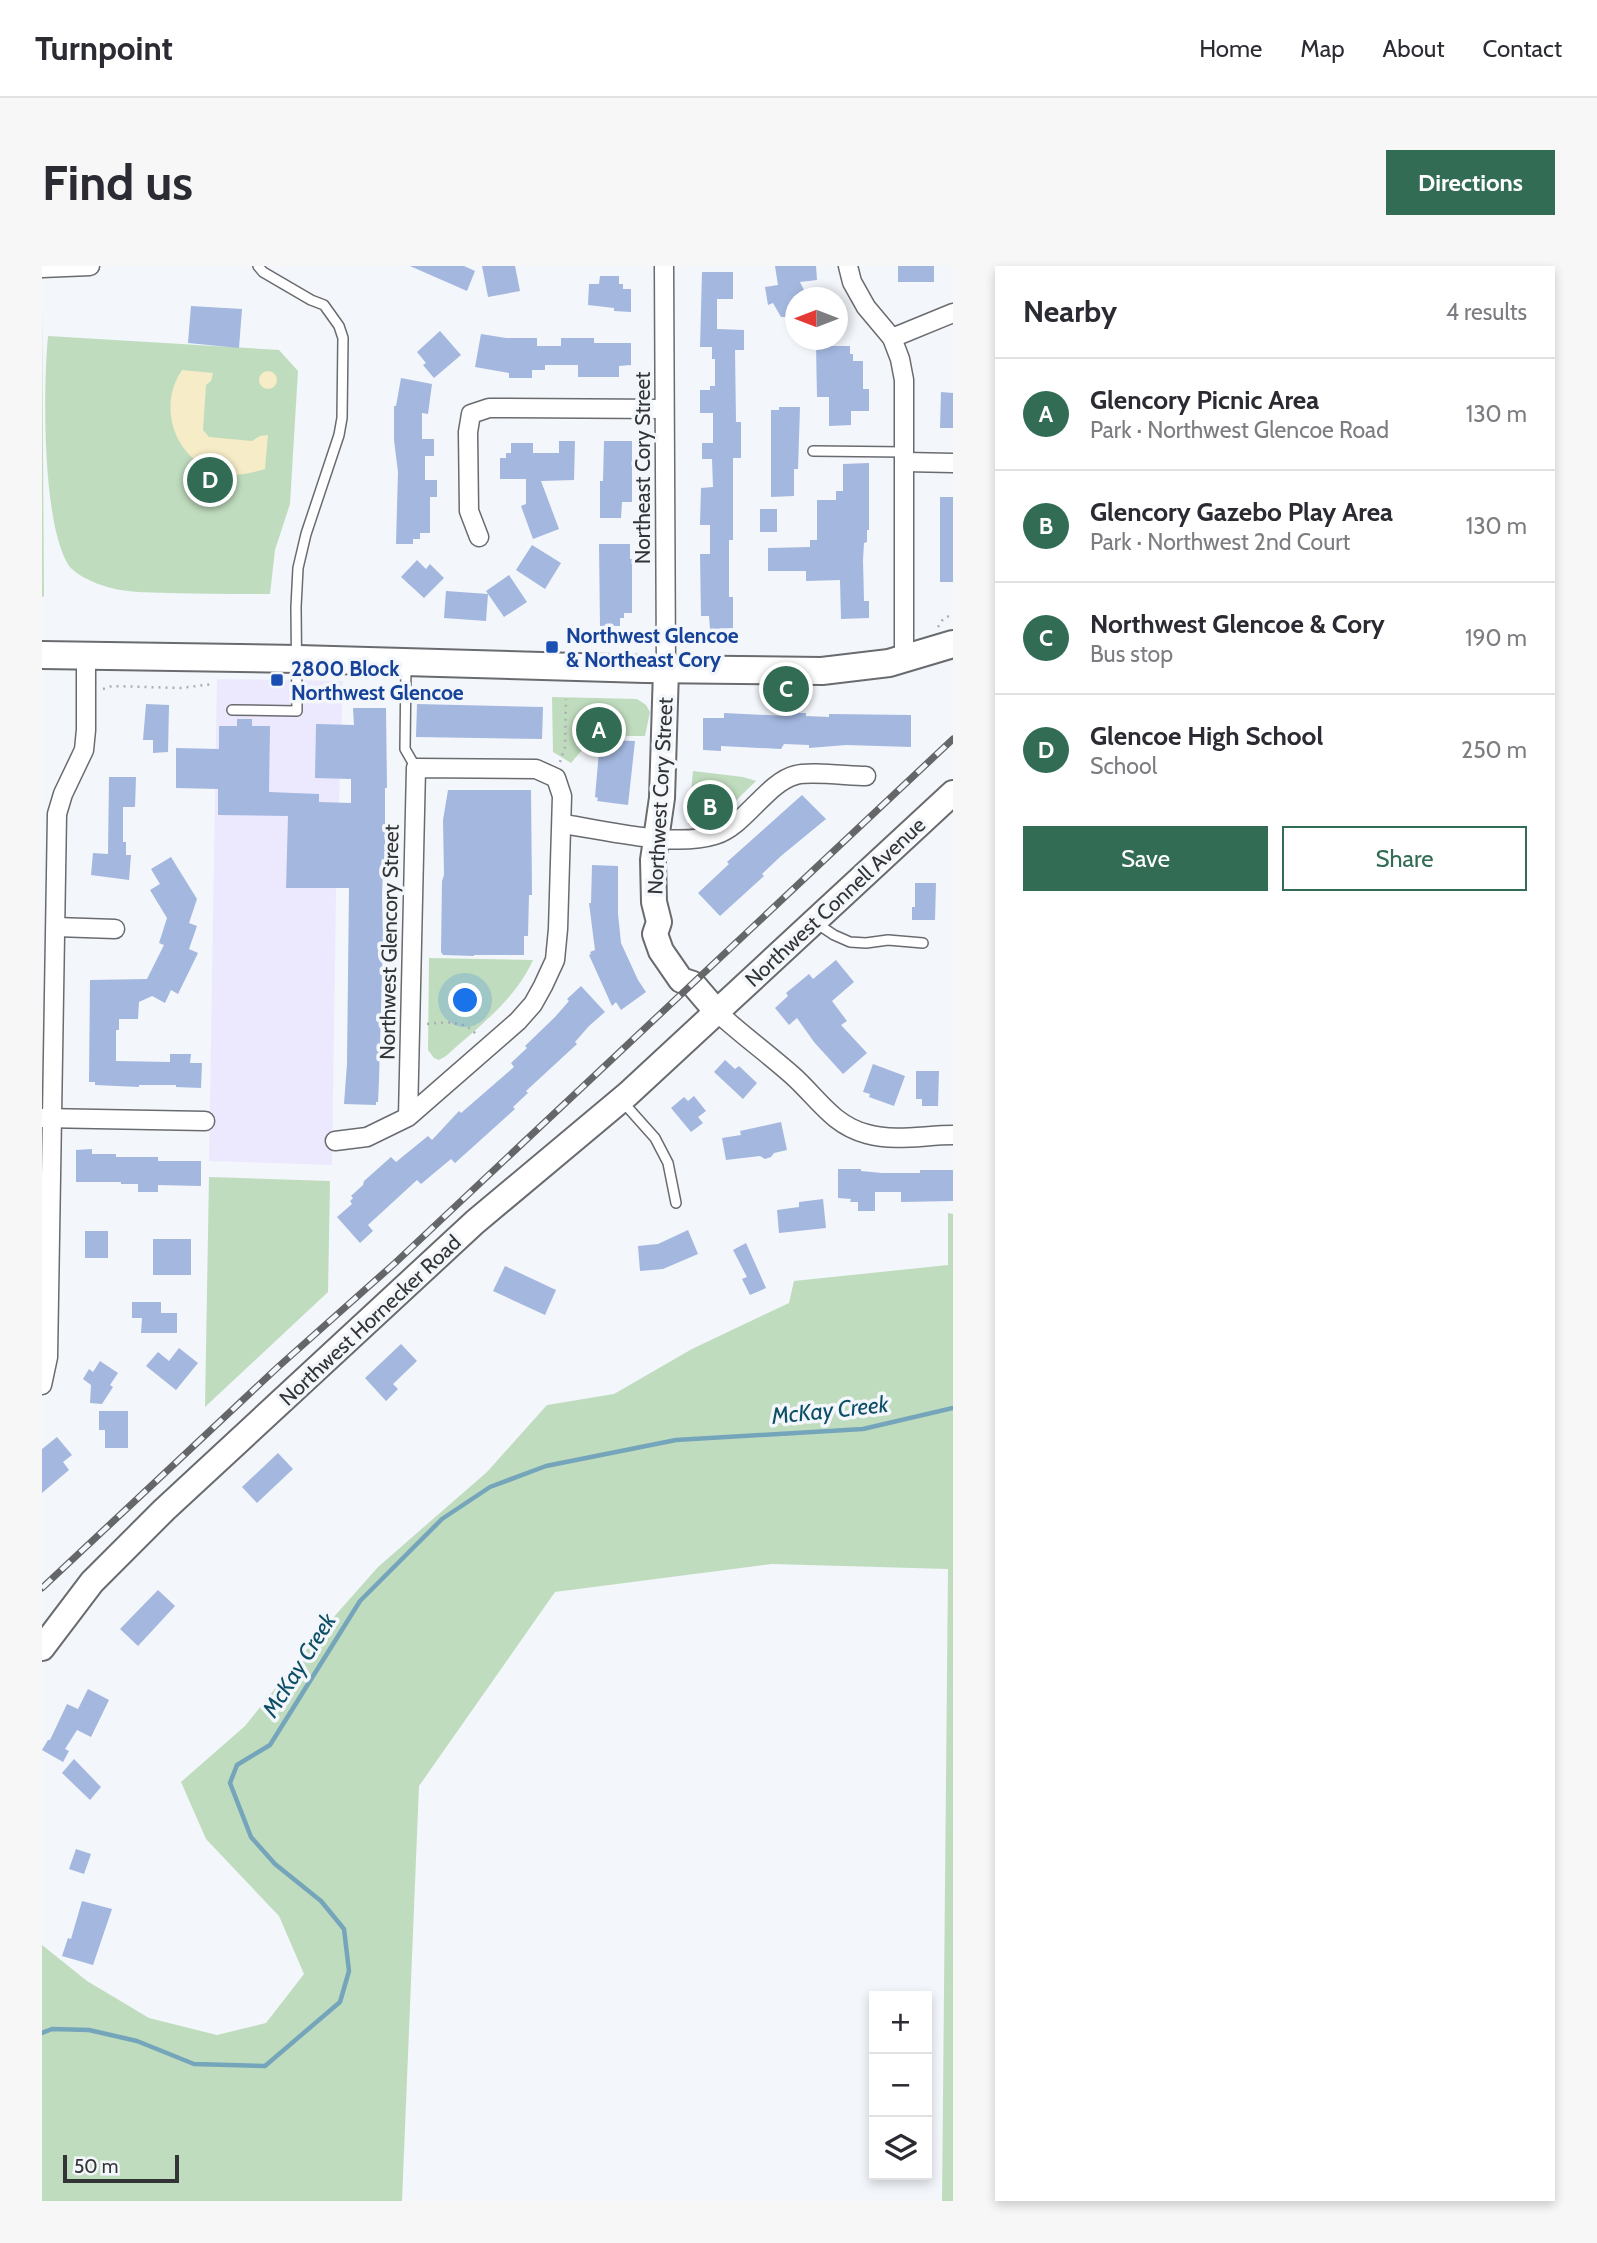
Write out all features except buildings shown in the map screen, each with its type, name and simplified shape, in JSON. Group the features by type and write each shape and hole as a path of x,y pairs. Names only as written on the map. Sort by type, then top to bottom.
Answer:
{"main road":[{"path":"42,655 298,659 666,670 822,671 904,660 944,636"}],"street":[{"path":"42,268 90,266"},
{"name":"Northeast Cory Street","path":"664,266 666,670"},
{"path":"848,266 852,282 866,307 892,338 904,380 904,660"},
{"path":"892,338 953,313"},
{"path":"479,537 469,511 468,432 471,414 489,408 664,409"},
{"path":"905,457 953,463"},
{"path":"42,1385 48,1357 47,1118 56,927 57,814 63,794 84,750 86,656"},
{"name":"Northwest Cory Street","path":"666,670 662,798 655,838 653,888 659,922 655,934 661,951 681,980 693,984 718,1012"},
{"path":"335,1141 367,1137 408,1117 518,1021 533,1004 552,965 558,929 562,824 562,796 558,772 536,769 415,768"},
{"name":"Northwest Glencory Street","path":"408,1117 415,768"},
{"path":"562,824 655,838 691,840 718,834 733,825 783,781 797,774 866,776"},
{"name":"Northwest Connell Avenue","path":"718,1012 953,793"},
{"path":"56,927 115,929"},
{"path":"718,1012 737,1031 793,1076 824,1111 842,1125 864,1134 885,1138 953,1135"},
{"name":"Northwest Hornecker Road","path":"42,1648 65,1614 92,1583 163,1510 475,1223 621,1100 718,1012"},
{"path":"47,1118 205,1121"}],"lane":[{"path":"232,710 297,711 298,568 342,418 343,338 339,326 324,305 263,272 258,266"},
{"path":"813,451 905,457"},
{"path":"406,662 405,749 415,768"},
{"path":"814,922 850,942 888,940 923,943"},
{"path":"621,1100 655,1138 668,1163 676,1203"}],"path":[{"path":"944,636 943,619 953,614"},
{"path":"100,691 112,686 180,688 213,684"},
{"path":"558,772 565,747 566,699"},
{"path":"425,1024 461,1024 470,1027 477,1034"}],"shaded area":[{"path":"217,679 343,681 336,894 332,1165 209,1161"}],"green space":[{"path":"42,308 44,596 42,597"},
{"path":"48,336 279,350 298,371 290,504 275,550 270,594 126,591 92,582 69,566 60,546 49,489 45,421"},
{"path":"552,697 637,699 646,705 650,712 645,736 594,736 571,763 553,752"},
{"path":"693,771 756,781 719,817 689,825"},
{"path":"429,958 533,960 516,988 495,1012 439,1060 428,1050"},
{"path":"209,1177 330,1181 328,1292 205,1407"},
{"path":"948,1213 953,1214 953,2201 942,2201 948,1569 772,1564 555,1592 419,1786 402,2201 42,2201 42,1945 87,1981 149,2018 217,2035 266,2023 304,1974 279,1916 206,1839 181,1782 245,1726 324,1628 378,1567 487,1472 547,1405 614,1394 692,1349 789,1303 794,1281 948,1265"}],"sand":[{"path":"182,370 213,373 211,381 206,385 203,430 209,437 252,441 268,435 265,469 238,475 222,473 206,467 182,446 171,417 171,401 174,385"},
{"path":"268,371 274,374 277,380 274,386 268,389 262,386 259,380 262,374"}],"waterway":[{"name":"McKay Creek","path":"42,2033 52,2029 89,2030 137,2041 194,2064 265,2066 340,2002 349,1971 344,1929 321,1901 275,1864 251,1837 230,1783 237,1765 270,1745 360,1601 442,1519 490,1487 546,1466 676,1440 863,1429 953,1408"}],"railway":[{"path":"42,1588 278,1367 395,1263 953,739"}],"place":[{"name":"Glencoe High School","path":"210,480"},
{"name":"Northwest Glencoe & Northeast Cory","path":"552,647"},
{"name":"2800 Block Northwest Glencoe","path":"277,680"},
{"name":"Northwest Glencoe & Cory","path":"786,689"},
{"name":"Glencory Picnic Area","path":"599,730"},
{"name":"Glencory Gazebo Play Area","path":"710,807"}]}
